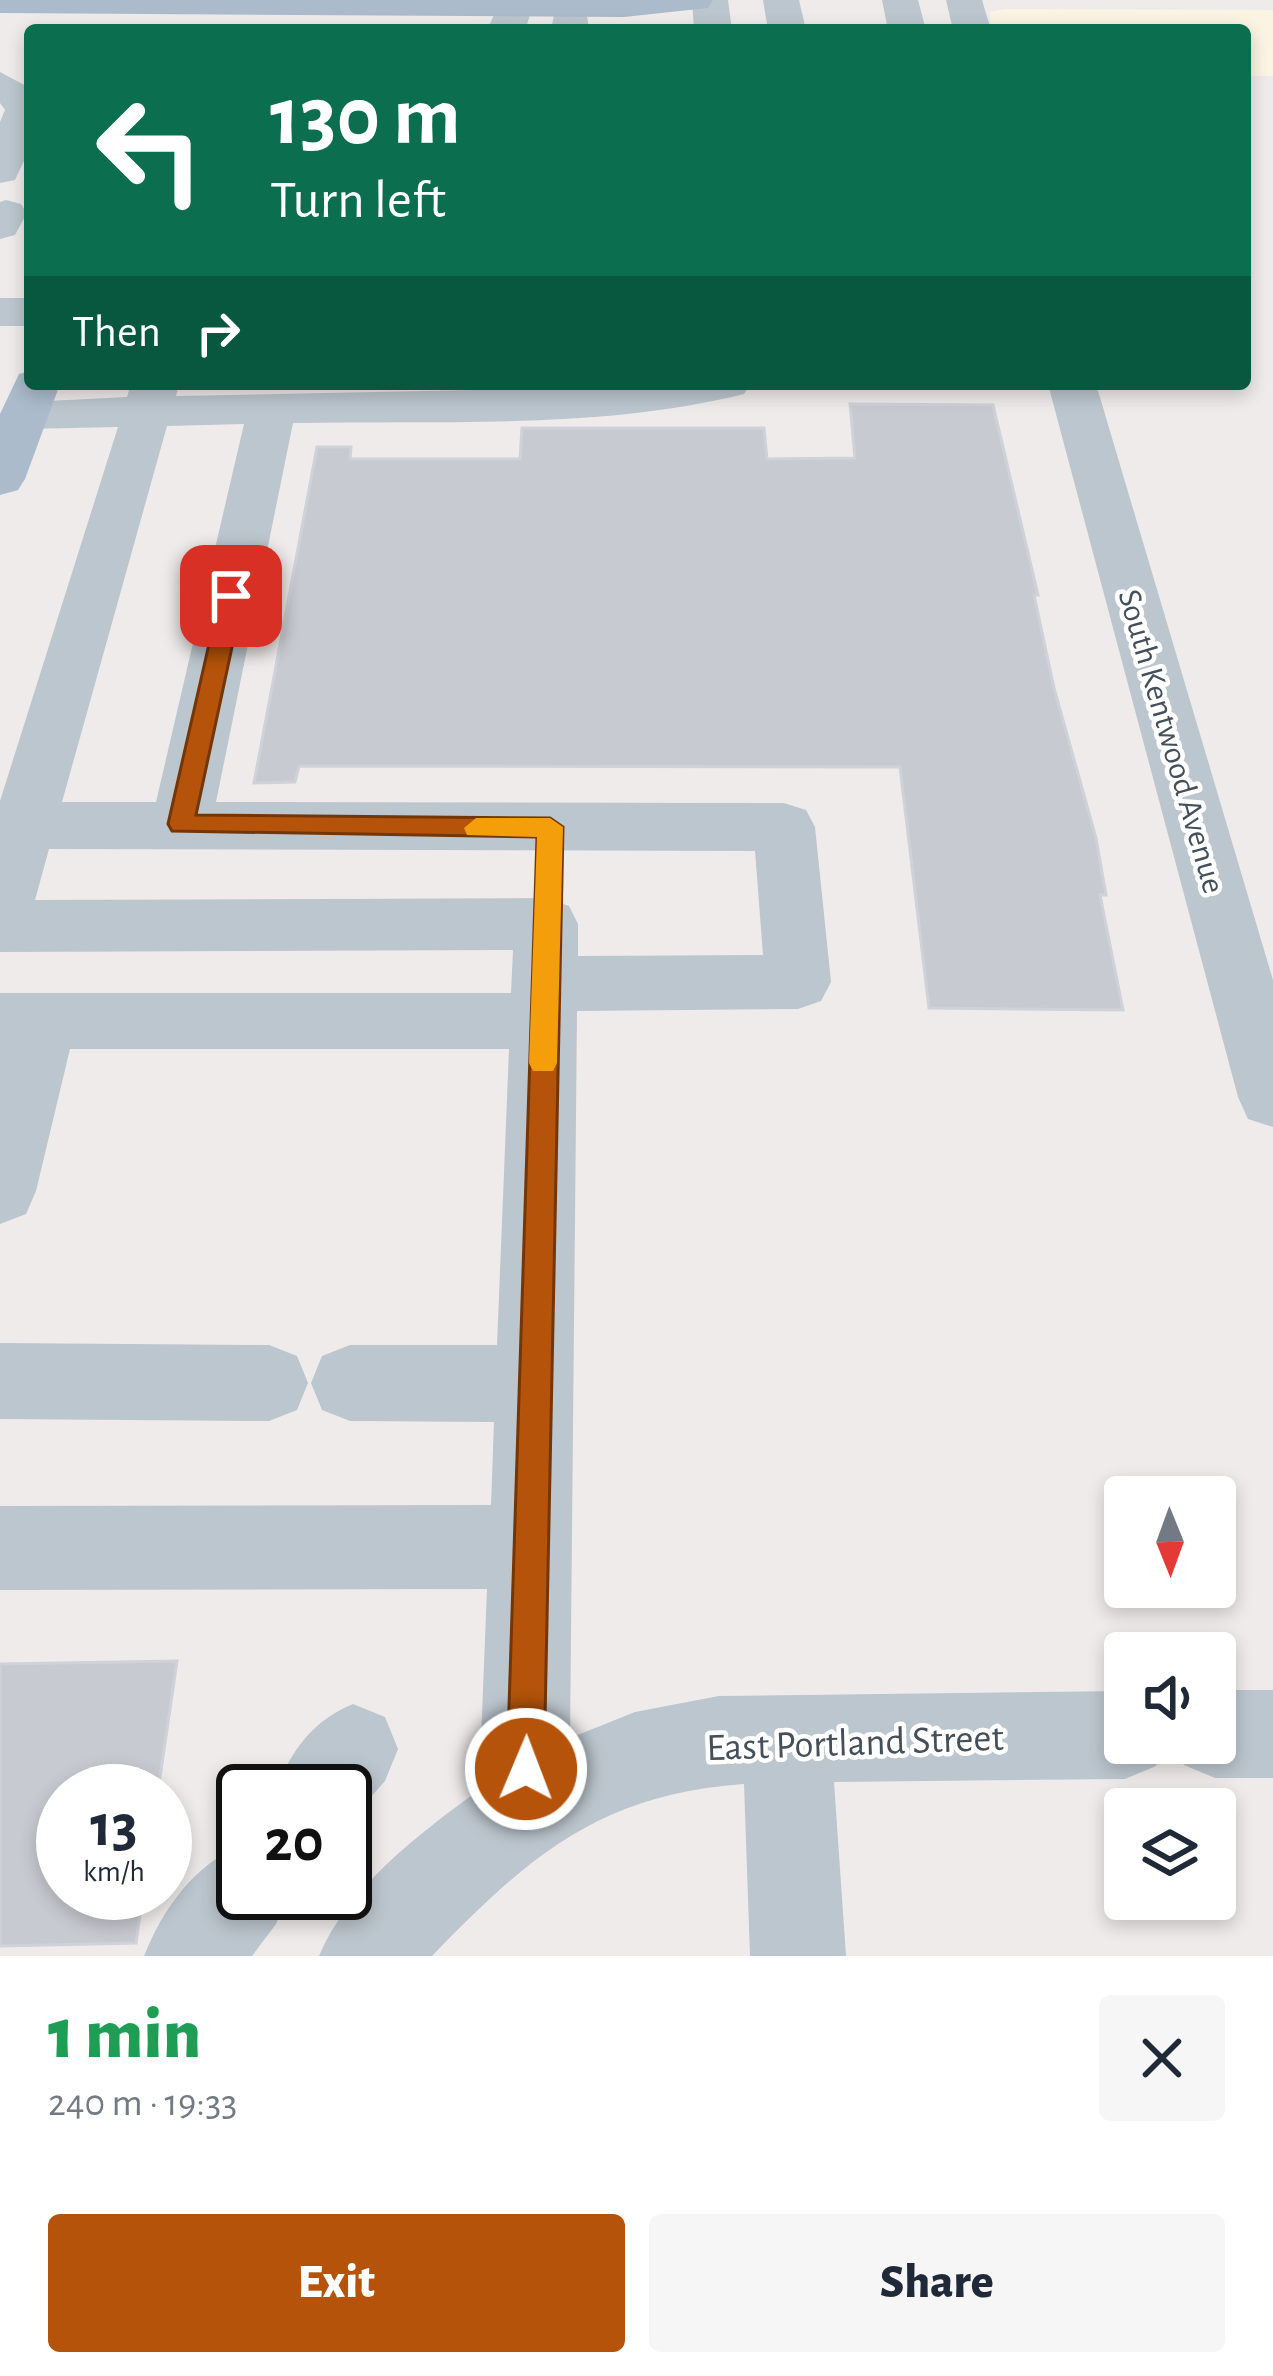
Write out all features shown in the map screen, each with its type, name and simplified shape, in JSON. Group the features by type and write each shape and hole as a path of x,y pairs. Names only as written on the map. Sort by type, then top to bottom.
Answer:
{"main road":[{"path":"0,2 148,11 354,5 510,18 570,18 695,0"},
{"path":"263,24 288,15 354,5"},
{"path":"0,13 67,18 82,24"}],"street":[{"path":"0,84 24,107"},
{"path":"7,207 24,115"},
{"path":"14,434 150,399 272,412 549,394 696,390"},
{"name":"South Kentwood Avenue","path":"1074,390 1273,1097"},
{"path":"0,910 12,825 150,399"},
{"path":"181,824 272,412"},
{"path":"0,926 545,976 798,982 784,827 12,825"},
{"path":"524,1814 550,827"},
{"path":"0,1191 22,1022 545,976"},
{"path":"0,1381 269,1383"},
{"path":"350,1383 535,1384"},
{"path":"0,1548 531,1547"},
{"path":"1236,1734 1273,1734"},
{"name":"East Portland Street","path":"367,1956 417,1901 524,1814 634,1758 741,1738 1104,1735"},
{"path":"787,1738 798,1956"},
{"path":"193,1956 221,1920"}],"shaded area":[{"path":"1273,10 1273,76 1251,76 1251,24 991,24 990,12"}],"building":[{"path":"850,404 993,405 1038,595 1034,595 1054,688 1096,838 1106,895 1100,895 1123,1010 929,1008 900,767 299,766 295,782 254,783 317,447 351,447 350,459 520,459 522,428 764,428 767,459 855,458"},
{"path":"177,1661 162,1764 36,1764 36,1920 139,1920 136,1943 0,1946 0,1664"}],"slow traffic":[{"path":"476,828 550,827 543,1063"}],"route":[{"path":"231,596 181,824 550,827 526,1769"}]}
